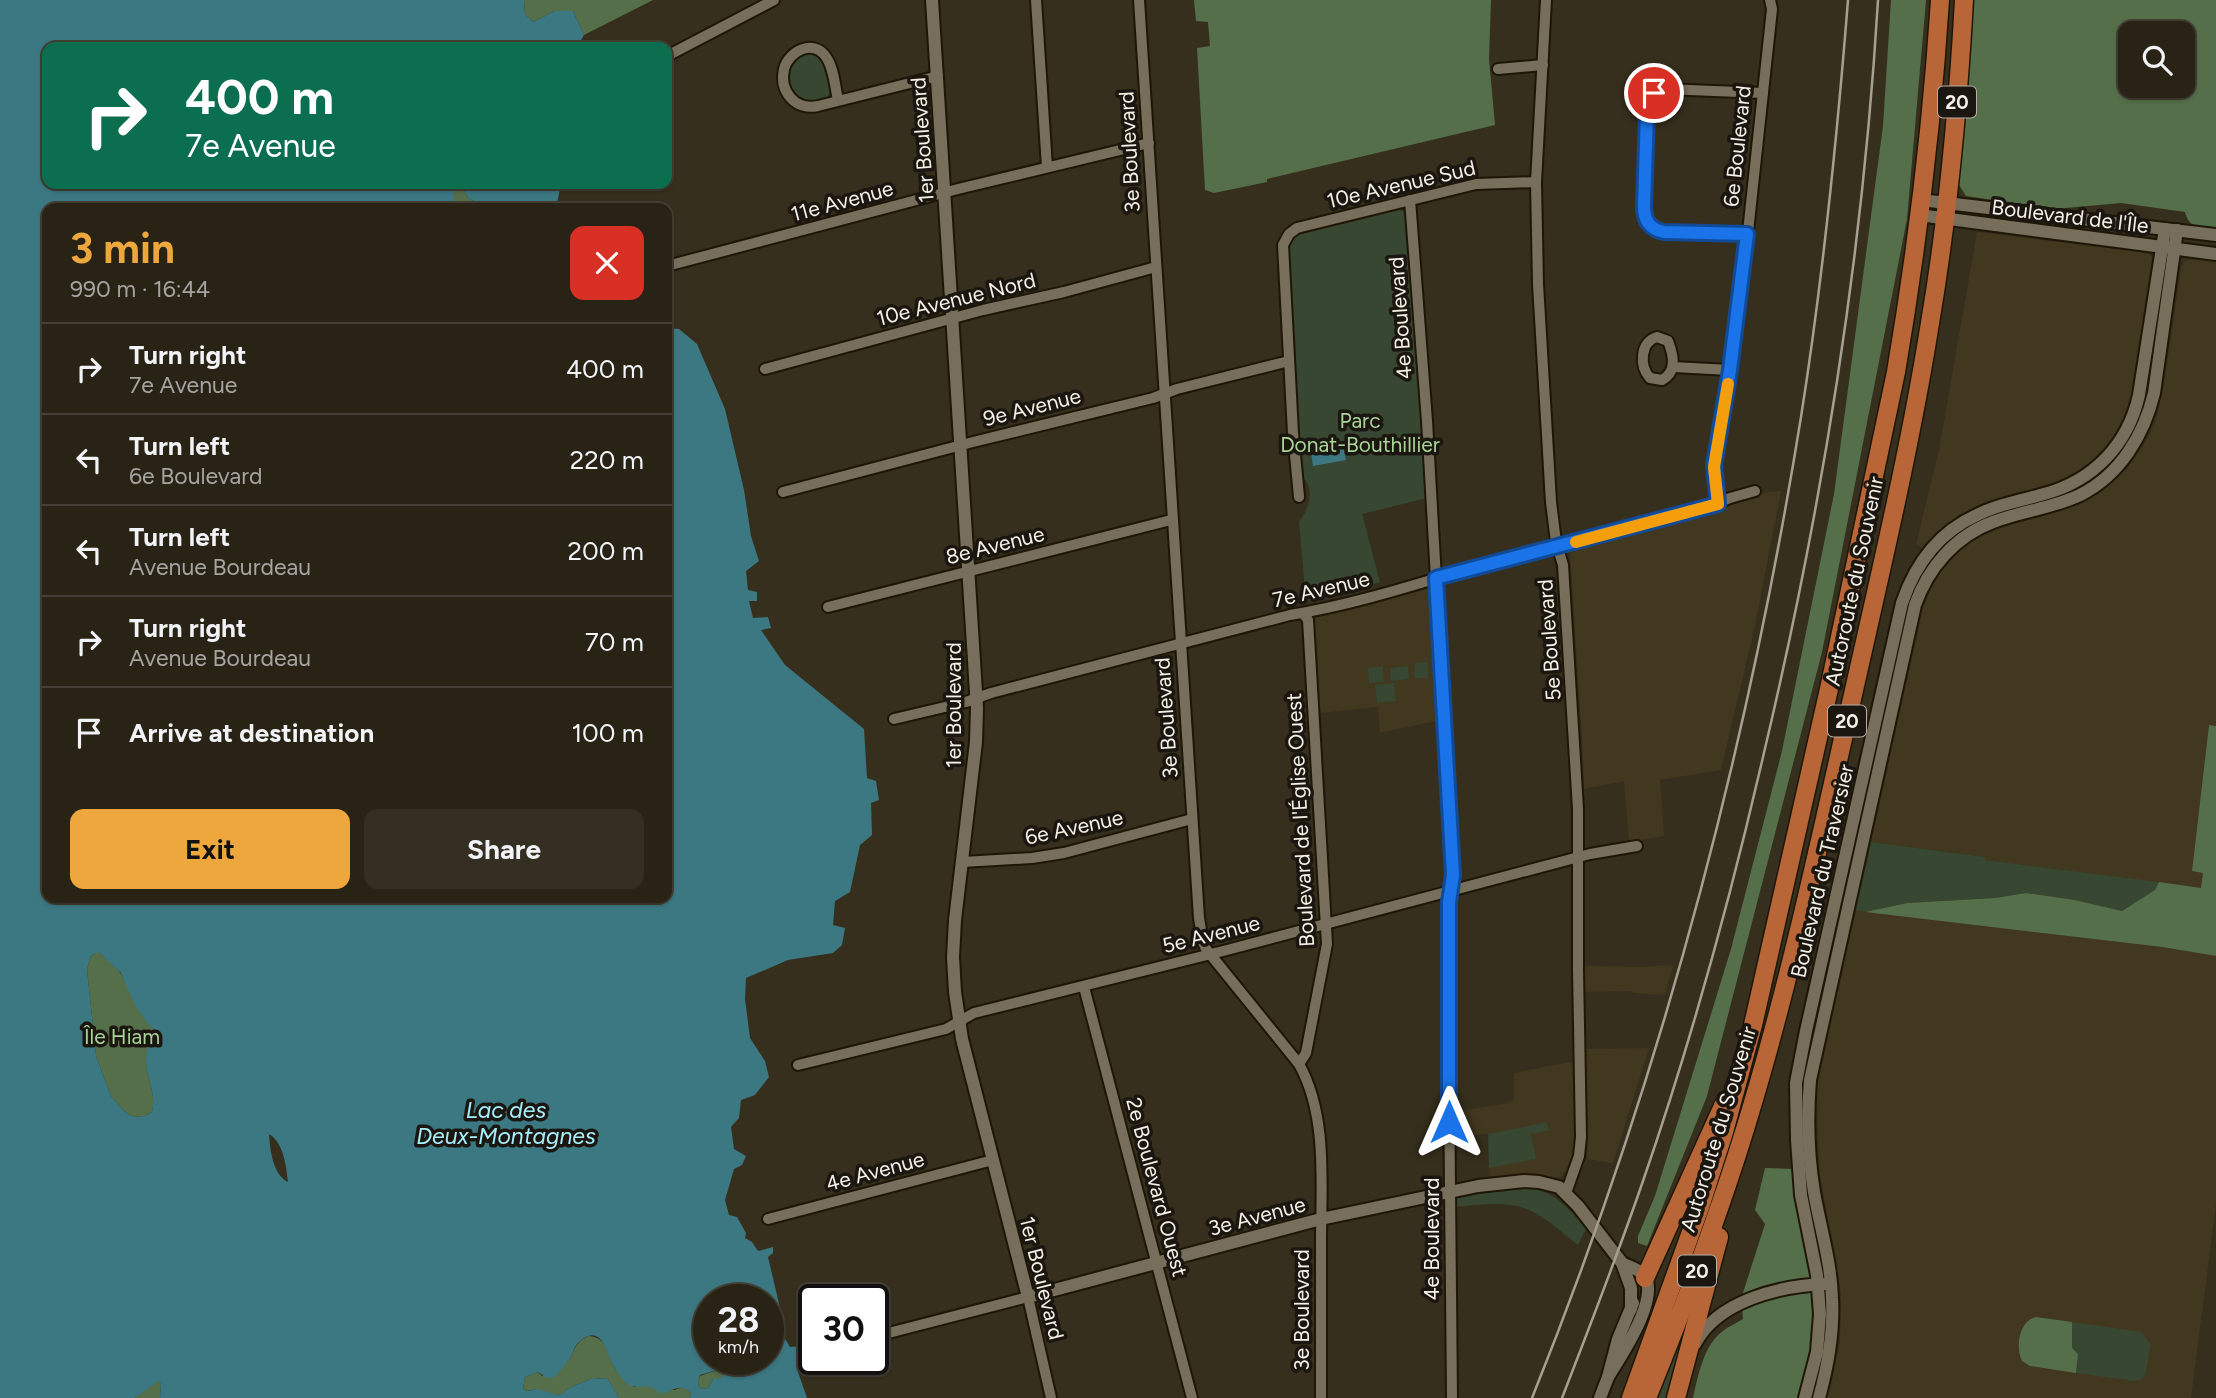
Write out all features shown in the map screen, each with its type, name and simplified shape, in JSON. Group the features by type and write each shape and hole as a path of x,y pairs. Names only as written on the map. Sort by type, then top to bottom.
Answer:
{"highway":[{"name":"Autoroute du Souvenir","path":"1631,1398 1693,1228 1724,1132 1780,915 1885,428 1905,321 1932,108 1940,0"},
{"name":"Autoroute du Souvenir","path":"1647,1398 1697,1271 1741,1141 1801,924 1919,386 1935,294 1945,211 1955,125 1964,0"},
{"path":"1645,1278 1744,1061"},
{"path":"1676,1398 1714,1261 1741,1141"}],"street":[{"path":"672,52 774,0"},
{"name":"1er Boulevard","path":"932,0 977,698 976,741 953,957 959,1021 1051,1398"},
{"path":"1036,0 1047,167"},
{"name":"3e Boulevard","path":"1139,0 1199,918 1203,942 1210,954 1298,1064 1308,1084 1315,1111 1320,1161 1321,1398"},
{"name":"5e Boulevard","path":"1546,0 1536,182 1540,319 1551,502 1557,548 1563,565 1578,809 1581,1137 1579,1156 1566,1193"},
{"name":"6e Boulevard","path":"1718,504 1714,467 1730,370 1747,234 1772,9 1770,0"},
{"path":"838,100 829,61 821,52 806,48 790,58 784,69 784,81 791,99 801,106 811,107 937,76"},
{"path":"1498,69 1543,65"},
{"path":"1747,234 1664,232 1648,224 1644,214 1647,112 1654,93 1665,89 1763,93"},
{"name":"11e Avenue","path":"672,265 1047,167 1149,144"},
{"name":"10e Avenue Sud","path":"1289,361 1283,245 1289,234 1297,229 1484,183 1536,182"},
{"name":"4e Boulevard","path":"1410,200 1453,875 1448,979 1451,1398"},
{"name":"Boulevard de l'Île","path":"1920,208 2216,235"},
{"name":"Boulevard de l'Île","path":"1945,211 2216,254"},
{"name":"Boulevard du Traversier","path":"1819,1398 1831,1340 1833,1310 1812,1174 1809,1096 1811,1073 1918,596 1929,574 1952,547 1982,526 2087,475 2107,458 2128,430 2143,380 2171,229"},
{"name":"10e Avenue Nord","path":"765,369 1156,267"},
{"path":"1289,361 1299,497"},
{"name":"9e Avenue","path":"783,492 1289,361"},
{"path":"1673,367 1730,370"},
{"name":"7e Avenue","path":"894,719 1303,612 1391,592 1718,504 1755,491"},
{"name":"8e Avenue","path":"828,607 1171,520"},
{"name":"Boulevard de l'Église Ouest","path":"1298,1064 1306,1053 1327,944 1308,620 1303,612"},
{"name":"6e Avenue","path":"962,862 1054,855 1192,819"},
{"name":"5e Avenue","path":"797,1065 946,1029 974,1013 1084,987 1578,858 1637,846"},
{"name":"2e Boulevard Ouest","path":"1084,987 1192,1398"},
{"name":"4e Avenue","path":"768,1219 993,1160"},
{"name":"3e Avenue","path":"889,1334 1321,1219 1499,1182 1524,1181 1553,1185 1566,1193"},
{"path":"1566,1193 1622,1263 1631,1288 1631,1309"},
{"path":"1608,1377 1646,1308 1648,1294 1645,1278 1641,1273 1622,1263"},
{"path":"1600,1398 1618,1339 1645,1278"},
{"path":"1687,1360 1704,1329 1731,1307 1768,1294 1827,1282"},
{"name":"Boulevard du Traversier","path":"1805,1398 1827,1282"}],"shaded area":[{"path":"1977,232 2148,253 2151,256 2153,269 2133,399 2126,419 2112,443 2095,462 2064,481 1969,510 1949,523 1923,548 1916,544 1939,450"},
{"path":"2194,259 2216,262 2216,726 2209,725 2192,871 2203,873 2201,889 1871,842 1923,608 1937,576 1960,550 1979,537 1999,528 2077,505 2102,491 2126,470 2144,445 2155,423 2164,384 2181,268 2185,261"},
{"path":"1781,491 1755,626 1721,770 1660,780 1664,836 1629,842 1624,781 1584,789 1570,553 1576,547 1680,521 1768,492"},
{"path":"1430,589 1433,596 1440,720 1380,733 1378,707 1320,713 1315,618"},
{"path":"1856,910 2216,956 2216,1204 2191,1398 1827,1398 1840,1343 1841,1294 1819,1169 1817,1087"},
{"path":"1673,965 1665,995 1632,991 1584,992 1584,966"},
{"path":"1649,1048 1613,1163 1587,1159 1585,1049"},
{"path":"1575,1061 1576,1142 1569,1172 1565,1171 1561,1177 1517,1176 1490,1180 1488,1134 1453,1138 1454,1112 1508,1103 1514,1100 1514,1073"}],"green space":[{"path":"524,0 653,0 584,35 573,11 555,11 533,22 525,14"},
{"path":"1194,0 1491,0 1489,59 1495,125 1267,179 1267,182 1214,193 1205,190 1197,48 1210,46 1208,22 1196,21"},
{"path":"1891,0 1926,0 1907,219 1822,652 1707,1096 1647,1246 1638,1243 1638,1236 1655,1196 1731,949 1782,751 1834,494 1883,126"},
{"path":"1971,0 2216,0 2216,229 2192,224 2185,212 2121,203 2055,209 1966,196 1959,185"},
{"path":"808,52 820,58 824,64 830,86 827,99 813,103 803,102 792,92 788,77 792,62"},
{"path":"453,189 464,189 468,198 477,203 453,203"},
{"name":"Parc Donat-Bouthillier","path":"1396,208 1404,212 1408,221 1427,498 1362,514 1380,582 1306,600 1299,522 1306,511 1310,493 1302,476 1297,436 1287,252 1289,243 1300,232"},
{"path":"1428,662 1428,678 1415,678 1415,663"},
{"path":"1383,666 1384,682 1369,683 1368,668"},
{"path":"1408,666 1409,679 1391,681 1390,668"},
{"path":"1394,683 1396,701 1377,703 1375,685"},
{"path":"2209,725 2216,726 2216,956 2162,947 1865,912 1907,903 1995,898 2026,893 2075,900 2122,911 2155,890 2159,882 2201,888 2203,873 2192,871"},
{"path":"1871,842 1985,857 1985,860 2159,882 2156,890 2122,911 2075,900 2026,893 1995,898 1907,903 1865,912 1856,910"},
{"name":"Île Hiam","path":"100,953 121,974 140,1012 155,1030 156,1036 150,1046 146,1065 152,1093 152,1112 145,1116 133,1117 111,1096 96,1056 87,969 91,956"},
{"path":"1547,1122 1549,1131 1531,1134 1536,1159 1489,1168 1488,1134"},
{"path":"1765,1168 1792,1169 1811,1275 1811,1337 1799,1398 1693,1398 1703,1361 1711,1344 1723,1331 1743,1319 1741,1299 1765,1224 1755,1210"},
{"path":"1521,1187 1550,1195 1573,1213 1586,1229 1578,1245 1534,1212 1517,1206 1486,1204 1455,1207 1455,1198"},
{"path":"1700,1290 1669,1398 1656,1398"},
{"path":"2036,1317 2072,1322 2072,1348 2078,1354 2076,1373 2030,1366 2022,1361 2020,1335 2030,1319"},
{"path":"2072,1322 2142,1332 2151,1345 2142,1379 2134,1381 2076,1373 2078,1365 2072,1348"},
{"path":"588,1336 600,1339 616,1370 634,1387 641,1385 674,1390 683,1387 691,1393 689,1398 619,1398 608,1379 593,1378 558,1395 523,1389 525,1377 538,1372 542,1376 562,1366 579,1343"},
{"path":"724,1375 720,1380 713,1379 708,1388 703,1389 699,1387 700,1376"},
{"path":"158,1380 161,1383 160,1398 135,1398"}],"water":[{"name":"Lac des Deux-Montagnes","path":"0,0 524,0 525,14 533,22 555,11 573,11 584,35 580,42 42,42 42,189 453,189 453,203 42,203 42,903 672,903 672,328 679,329 697,344 725,409 744,490 751,536 759,561 746,571 748,590 757,592 757,601 749,601 753,618 768,617 771,628 761,630 785,665 864,729 867,778 876,781 879,800 871,803 872,835 860,845 850,892 835,901 833,925 845,928 842,945 833,953 788,960 746,978 745,999 750,1038 765,1061 769,1077 755,1095 741,1100 739,1118 731,1127 734,1149 746,1156 742,1165 734,1169 725,1200 729,1215 737,1217 746,1233 745,1238 752,1242 758,1251 773,1247 773,1253 768,1257 774,1284 693,1284 693,1375 700,1375 699,1387 708,1388 713,1379 720,1379 723,1375 784,1375 784,1337 790,1347 798,1346 798,1375 807,1398 689,1398 691,1393 684,1388 660,1394 651,1388 634,1387 624,1381 604,1344 592,1335 577,1344 568,1362 554,1377 547,1378 538,1372 525,1377 523,1389 538,1389 558,1395 593,1378 608,1379 619,1398 160,1398 161,1383 158,1381 135,1398 0,1398","holes":["100,953 121,973 136,1007 155,1030 146,1055 152,1112 145,1116 133,1117 111,1096 96,1056 87,969 91,956","269,1134 281,1149 288,1182 279,1174 271,1154"]},
{"path":"464,189 560,189 557,203 477,203 468,198"},
{"path":"1343,446 1346,460 1313,466 1311,452"}],"railway":[{"path":"1532,1398 1578,1279 1659,1038 1726,792 1754,667 1801,417 1829,208 1848,0"},
{"path":"1562,1398 1604,1290 1661,1129 1709,970 1763,757 1804,570 1837,381 1862,191 1878,0"}],"slow traffic":[{"path":"1576,542 1718,504 1714,467 1728,384"}],"route":[{"path":"1449,1122 1449,902 1453,875 1436,578 1718,504 1714,465 1730,370 1747,234 1664,232 1648,224 1644,214 1647,112 1654,93"}]}
